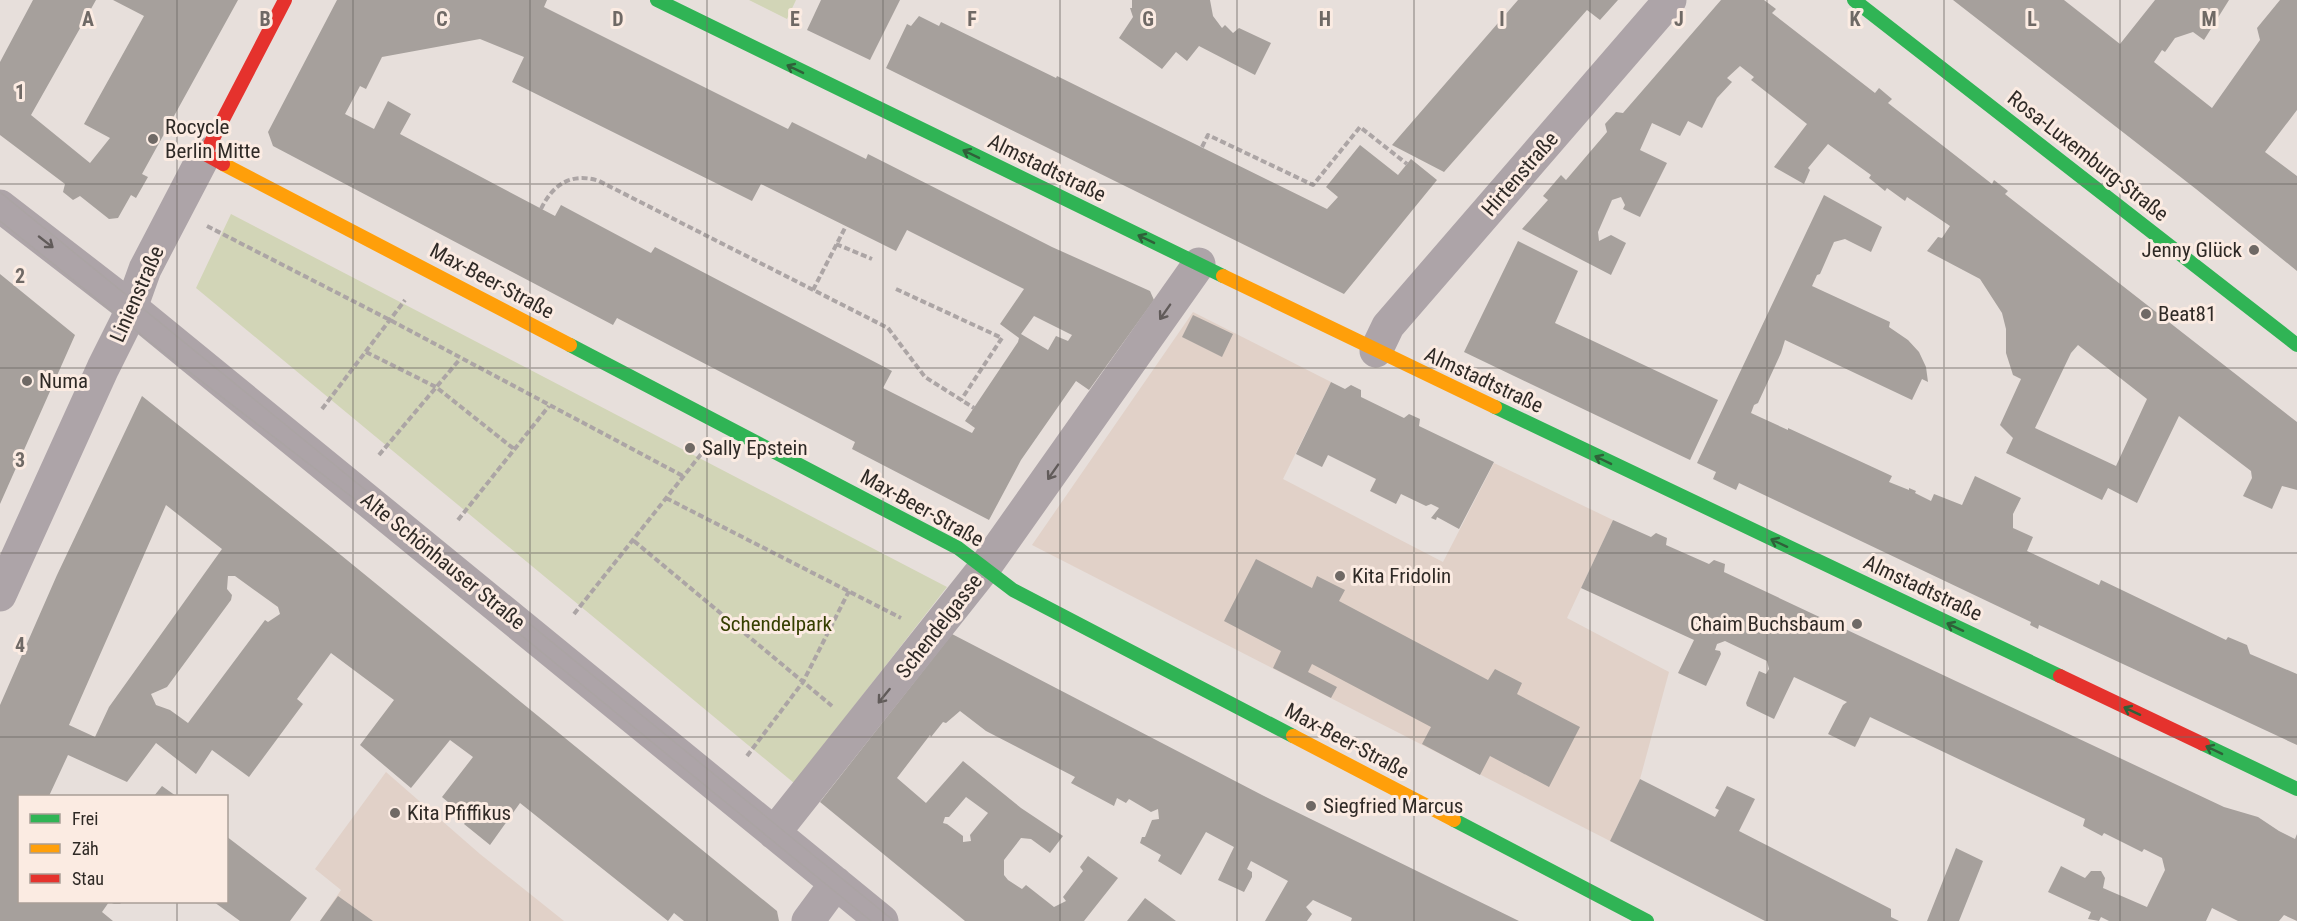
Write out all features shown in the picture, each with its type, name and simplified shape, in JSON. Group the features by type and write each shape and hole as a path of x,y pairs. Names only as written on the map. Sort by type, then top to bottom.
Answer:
{"street":[{"name":"Linienstraße","path":"0,595 132,308 145,269 285,0"},
{"name":"Almstadtstraße","path":"657,0 1376,351 2297,789"},
{"name":"Hirtenstraße","path":"1376,351 1388,326 1670,0"},
{"name":"Rosa-Luxemburg-Straße","path":"1854,0 2297,345"},
{"name":"Max-Beer-Straße","path":"205,154 958,548 1014,590 1647,921"},
{"name":"Alte Schönhauser Straße","path":"0,206 132,308 882,921"},
{"name":"Schendelgasse","path":"774,833 985,567 1199,264"},
{"path":"808,921 836,883"}],"path":[{"path":"1202,147 1208,135 1313,185 1360,127 1407,164"},
{"path":"541,208 547,196 565,180 588,177 599,181 888,328 925,377 974,408"},
{"path":"206,225 683,476"},
{"path":"813,290 846,226"},
{"path":"836,244 872,259"},
{"path":"896,289 1002,338 961,400"},
{"path":"322,409 410,293"},
{"path":"366,352 436,387 514,449"},
{"path":"379,455 460,359"},
{"path":"458,520 549,406"},
{"path":"574,614 634,541 706,447"},
{"path":"666,498 884,609"},
{"path":"634,541 840,712"},
{"path":"747,756 803,682 849,591"}],"shaded area":[{"name":"Kita Fridolin","path":"1193,312 1331,382 1283,479 1443,562 1494,463 1613,520 1567,618 1669,672 1640,779 1610,841 1032,545"},
{"name":"Kita Pfiffikus","path":"386,772 480,854 564,921 320,921 341,890 315,869"}],"green space":[{"path":"749,0 796,0 787,19"},
{"name":"Schendelpark","path":"231,214 947,587 794,783 196,288"}],"building":[{"path":"33,0 96,0 31,115 90,163 110,138 84,124 144,16 113,0 238,0 142,174 148,177 136,198 131,195 118,218 109,219 80,196 73,200 63,192 65,184 0,135 0,62"},
{"path":"337,0 547,0 544,7 788,129 792,122 866,159 868,154 1052,247 1150,291 1154,300 1089,390 1076,381 1021,460 989,520 852,449 855,442 617,318 613,325 273,146 268,132","holes":["480,39 524,57 512,82 752,201 761,184 896,251 907,230 1024,289 1000,324 1019,338 1018,342 965,421 975,428 972,433 883,388 892,371 655,247 651,253 561,205 555,216 400,134 411,114 388,101 374,129 345,114 360,86 366,89 382,57","1034,316 1072,335 1068,341 1056,336 1048,350 1021,334"]},
{"path":"821,0 900,0 870,60 807,30"},
{"path":"1132,0 1210,0 1213,16 1222,28 1225,25 1233,33 1239,28 1271,43 1255,75 1199,46 1187,61 1176,52 1162,69 1119,38 1133,17 1130,8 1132,8"},
{"path":"1518,0 1618,0 1600,20 1587,10 1444,172 1392,145"},
{"path":"1721,0 1764,0 1776,9 1772,13 1875,93 1879,88 1892,99 1888,103 1992,184 1994,180 2008,191 2005,194 2010,198 2297,422 2297,490 2282,486 2272,509 2243,496 2252,478 2251,471 2179,416 2137,503 2108,488 2102,500 2006,453 2013,438 2000,425 2021,379 2013,375 2006,353 2006,329 2002,313 1980,279 1927,251 1938,237 1942,238 1950,226 1907,197 1905,201 1887,188 1885,191 1869,178 1871,175 1828,144 1808,168 1810,170 1804,184 1774,167 1807,124 1751,80 1754,77 1740,66 1727,78 1732,82 1717,98 1702,128 1688,121 1680,136 1652,123 1640,150 1667,163 1640,217 1623,209 1625,205 1621,197 1612,200 1598,232 1599,241 1611,235 1626,243 1611,275 1522,229 1548,200 1543,196 1561,175 1566,180 1607,132 1605,124 1616,112 1623,113","holes":["2078,345 2147,399 2116,466 2035,428 2071,353"]},
{"path":"1953,0 2064,0 2120,44 2155,0 2229,0 2204,40 2193,32 2175,38 2165,52 2162,50 2154,62 2212,108 2260,40 2257,28 2280,0 2297,0 2297,110 2265,152 2297,176 2297,271 2196,189"},
{"path":"919,16 939,26 941,22 1056,78 1057,76 1327,209 1338,197 1326,187 1360,145 1398,175 1411,159 1437,180 1344,294 886,68 907,24 911,26"},
{"path":"1824,195 1882,227 1871,252 1845,239 1834,242 1812,286 1890,322 1889,327 1908,340 1919,352 1926,367 1928,382 1922,379 1912,400 1785,340 1758,403 1754,405 1751,413 1892,476 1889,482 1916,491 1915,493 1931,501 1934,494 1962,505 1975,476 2021,498 2013,514 2013,528 2033,537 2027,551 2099,585 2101,580 2226,640 2228,637 2247,645 2250,654 2297,674 2297,745 2039,625 2038,629 2030,625 2031,622 1739,483 1736,490 1713,479 1716,472 1697,463"},
{"path":"1518,241 1578,271 1555,323 1718,400 1690,460 1464,352"},
{"name":"Numa","path":"0,274 75,335 0,504"},
{"path":"1193,315 1233,334 1222,357 1182,337"},
{"path":"1331,382 1345,389 1351,385 1361,390 1361,397 1404,418 1409,414 1420,419 1419,426 1494,462 1459,529 1437,517 1436,520 1431,518 1439,508 1431,504 1426,506 1401,494 1396,504 1370,491 1376,479 1328,455 1322,467 1296,454"},
{"path":"142,396 777,911 779,921 684,921 674,913 668,921 520,803 490,845 464,824 468,819 442,797 473,757 450,740 411,788 360,745 394,700 331,653 297,699 303,704 249,777 212,750 196,774 156,743 127,782 68,755 49,795 18,795 18,903 108,903 102,912 113,921 0,921 0,705 57,575","holes":["166,505 222,549 109,707 95,737 69,725","228,576 235,576 278,607 280,614 268,622 265,620 188,723 170,710 156,705 151,694 167,687 231,600 232,595 227,589"]},
{"path":"1613,520 1651,537 1656,533 1667,538 1666,545 1709,564 1714,560 1725,564 1724,572 2224,807 2258,817 2295,839 2297,834 2297,921 2284,915 2279,921 2238,921 2212,908 2206,921 2109,921 2101,917 2099,921 2088,919 2091,912 2048,892 2061,866 2085,878 2091,871 2101,871 2105,878 2103,888 2147,907 2165,870 2162,858 2144,849 2142,852 2104,833 2102,836 2083,826 2085,819 1870,717 1855,747 1828,734 1843,705 1847,702 1794,677 1774,719 1747,706 1746,703 1759,671 1766,674 1769,669 1767,661 1725,641 1717,644 1715,650 1720,651 1721,654 1706,686 1678,673 1694,640 1581,588"},
{"path":"1256,559 1312,588 1317,576 1345,590 1339,601 1488,680 1495,669 1522,683 1517,694 1580,727 1549,787 1490,756 1480,775 1422,744 1431,727 1312,664 1308,672 1337,687 1331,698 1273,668 1281,651 1224,621"},
{"path":"952,634 1262,795 1519,921 1351,921 1352,918 1313,900 1306,907 1312,914 1307,921 1265,921 1288,881 1251,861 1247,869 1252,872 1252,877 1244,892 1218,880 1234,847 1206,832 1181,875 1158,861 1161,855 1140,843 1152,820 1159,819 1158,809 1151,812 1129,799 1126,803 1117,798 1114,806 1071,783 1075,777 986,731 960,711 946,723 943,722 931,737 930,735 897,778 926,803 963,761 1021,808 1063,836 1050,853 1031,839 1021,838 1004,860 1004,875 1008,880 1022,889 1026,885 1054,907 1066,901 1063,897 1083,871 1080,867 1088,856 1118,878 1084,921 965,921 820,802","holes":["966,797 988,813 970,835 971,841 963,842 963,836 943,823 945,817 949,817"]},
{"path":"1640,779 1715,817 1719,810 1715,808 1727,786 1755,799 1739,831 1891,909 1891,917 1899,921 1765,921 1610,841"},
{"path":"162,786 175,795 155,795"},
{"path":"228,838 307,898 290,921 240,921 215,903 228,903"},
{"path":"1956,848 1983,861 1959,921 1927,921"},
{"path":"338,896 373,921 320,921"},
{"path":"1145,898 1176,921 1127,921"}],"tram line":[{"path":"0,192 894,921"},
{"path":"0,221 149,341 352,497 871,921"}],"traffic: fast":[{"path":"657,0 1223,276"},
{"path":"1854,0 2297,345"},
{"path":"570,345 958,548 1013,590 1293,736"},
{"path":"1495,407 2060,676"},
{"path":"2203,744 2297,789"},
{"path":"1454,820 1647,921"}],"traffic: slow":[{"path":"223,164 570,345"},
{"path":"1223,276 1495,407"},
{"path":"1293,736 1454,820"}],"traffic: jam":[{"path":"223,164 205,154 285,0"},
{"path":"2060,676 2203,744"}],"place":[{"name":"Rocycle Berlin Mitte","path":"153,139"},
{"name":"Jenny Glück","path":"2254,250"},
{"name":"Beat81","path":"2146,314"},
{"name":"Numa","path":"27,381"},
{"name":"Sally Epstein","path":"690,448"},
{"name":"Kita Fridolin","path":"1340,576"},
{"name":"Chaim Buchsbaum","path":"1857,624"},
{"name":"Siegfried Marcus","path":"1311,806"},
{"name":"Kita Pfiffikus","path":"395,813"}]}
